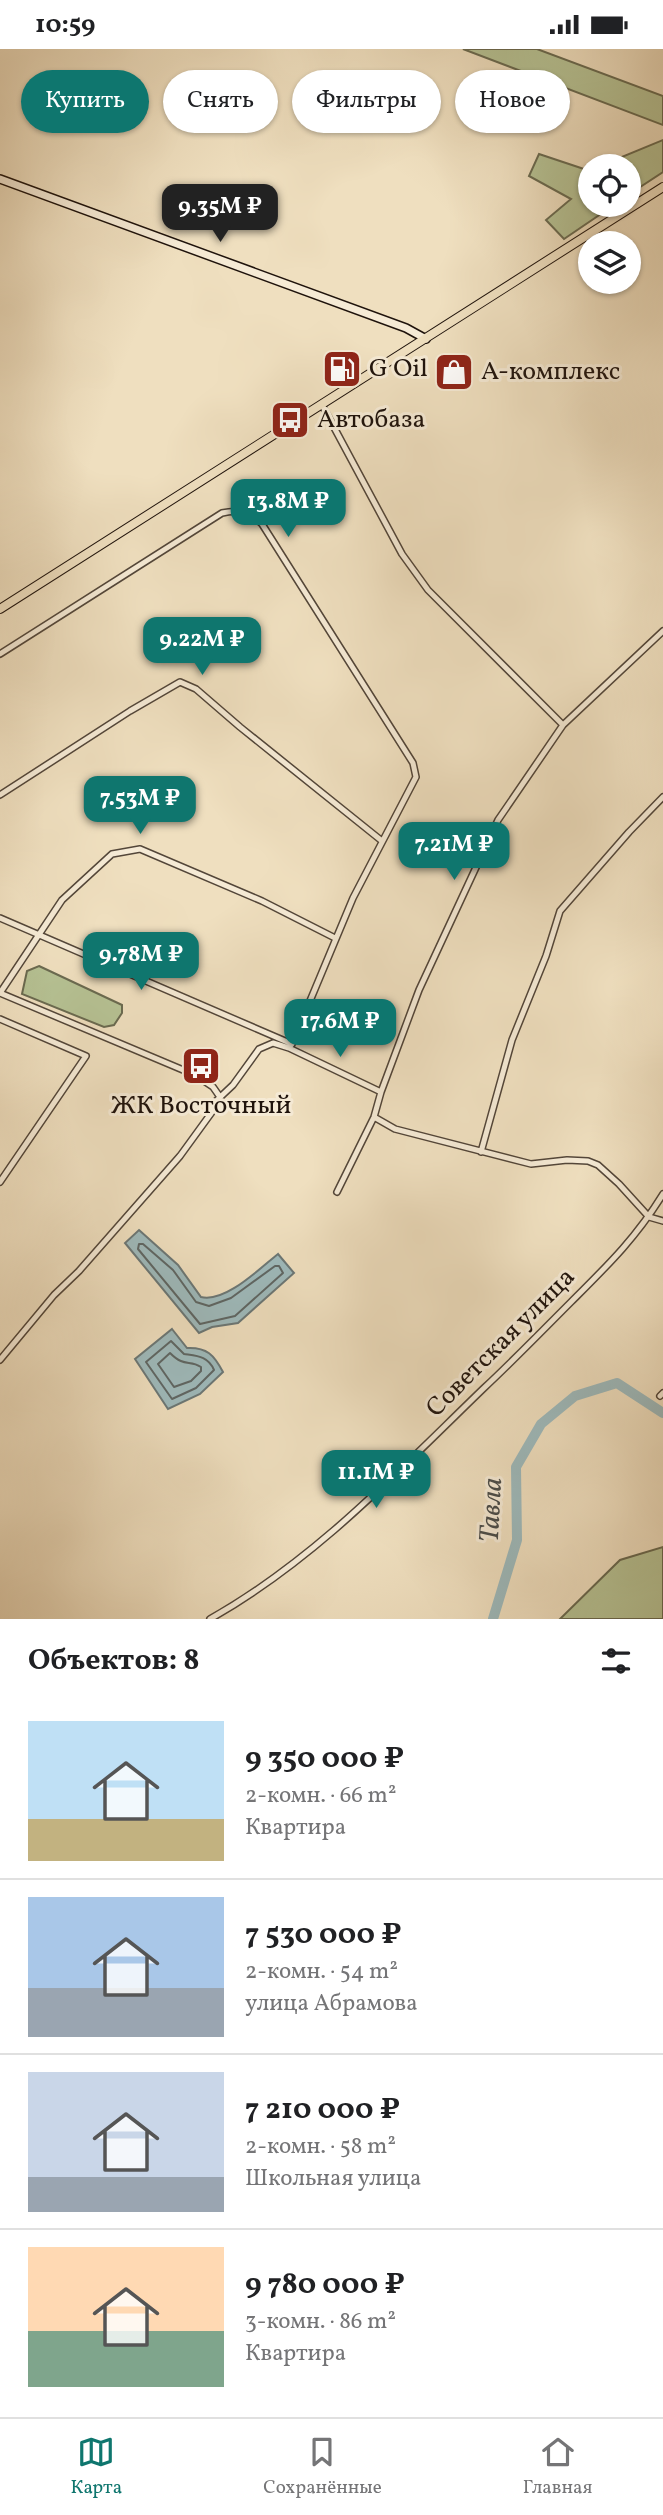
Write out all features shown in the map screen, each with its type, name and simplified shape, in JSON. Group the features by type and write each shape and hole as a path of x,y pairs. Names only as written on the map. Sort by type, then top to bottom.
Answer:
{"main road":[{"path":"0,609 663,187"}],"street":[{"path":"0,179 406,328 426,339"},
{"path":"322,405 402,554 428,590 563,725"},
{"path":"0,654 222,513 233,510 249,513 262,524 413,764 416,777 335,938 290,1046"},
{"path":"337,1192 374,1118 419,990 498,820 563,725 663,631"},
{"path":"0,795 180,682 196,689 382,841"},
{"path":"481,1152 512,1040 547,956 560,911 663,797"},
{"path":"220,1097 213,1087 195,1075 0,993 62,900 112,854 139,849 262,901 335,938"},
{"path":"0,918 40,933 290,1046 311,1061 381,1092"},
{"path":"0,1019 86,1056 0,1182"},
{"path":"0,1360 54,1295 79,1271 180,1156 212,1112 216,1101 233,1085 259,1049 273,1043 290,1046"},
{"path":"374,1118 395,1129 531,1164 587,1161 597,1165 649,1217 663,1221"},
{"name":"Советская улица","path":"210,1619 237,1604 293,1564 347,1520 608,1266 627,1246 663,1194"}],"green space":[{"path":"463,49 537,49 663,96 663,125 570,90 570,70 518,70"},
{"path":"663,140 663,172 641,186 641,154 629,154"},
{"path":"539,154 578,167 578,217 596,217 564,239 546,220 571,199 529,176"},
{"path":"39,966 122,1005 122,1013 114,1025 104,1027 22,994 27,971"},
{"path":"663,1547 663,1619 560,1619 620,1560"}],"water":[{"path":"139,1230 178,1265 201,1297 220,1295 231,1290 278,1254 294,1273 238,1323 212,1327 199,1333 125,1243"},
{"path":"172,1329 187,1348 209,1353 223,1372 200,1394 168,1409 135,1359"}],"waterway":[{"name":"Тавла","path":"493,1619 517,1540 516,1467 541,1424 575,1396 617,1383 663,1413"}],"place":[{"name":"G Oil","path":"342,369"},
{"name":"А-комплекс","path":"454,372"},
{"name":"Автобаза","path":"290,420"},
{"name":"ЖК Восточный","path":"201,1066"}]}
